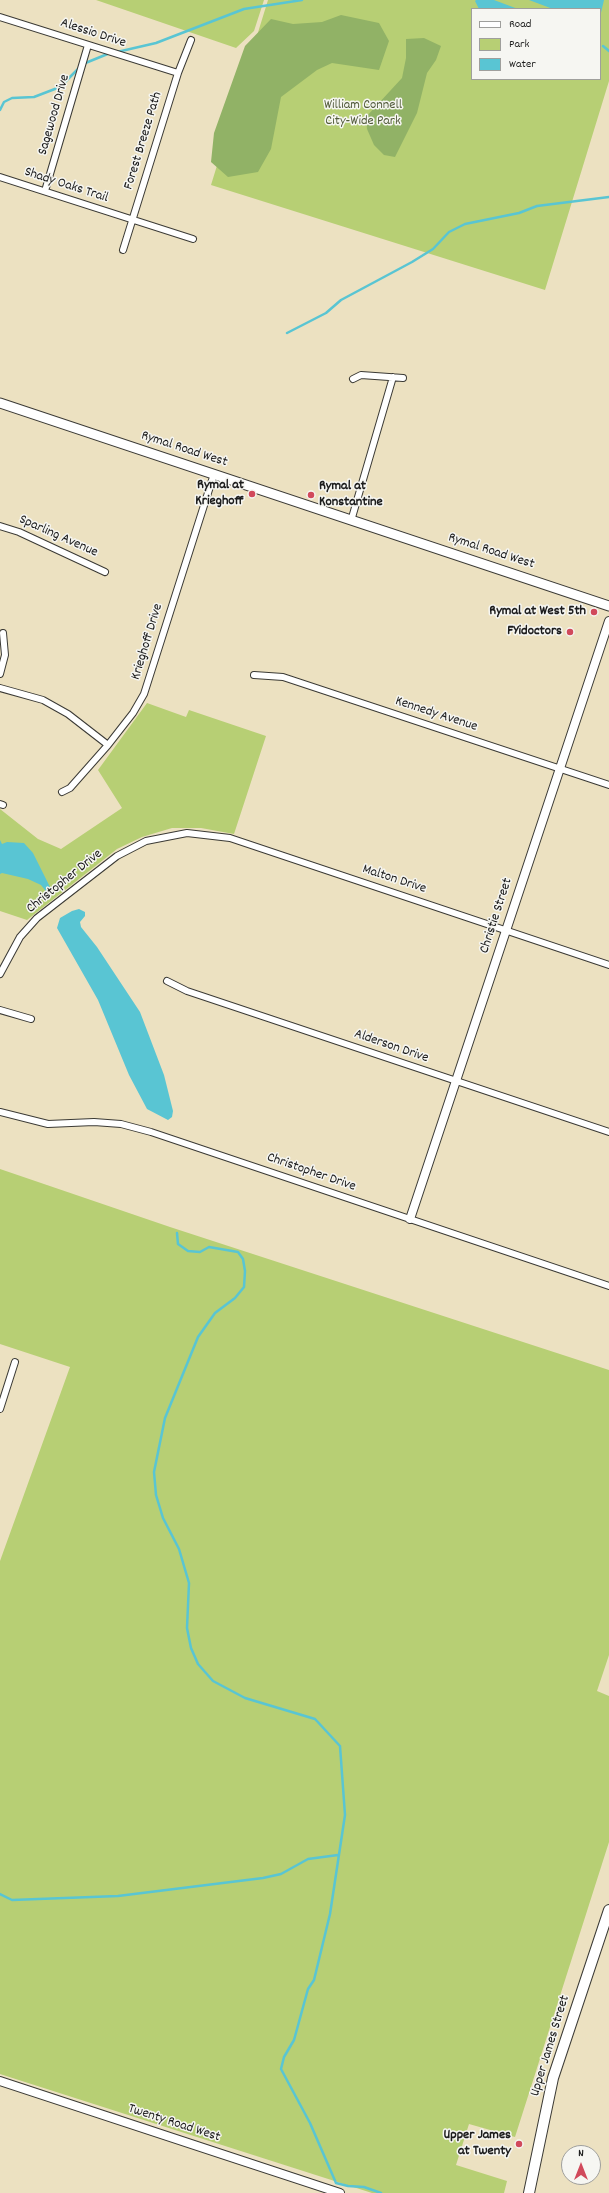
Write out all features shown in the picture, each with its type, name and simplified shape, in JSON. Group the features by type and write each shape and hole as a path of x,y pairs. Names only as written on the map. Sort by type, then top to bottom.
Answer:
{"main road":[{"name":"Rymal Road West","path":"0,403 609,606"},
{"name":"Upper James Street","path":"529,2193 553,2078 609,1910"}],"street":[{"name":"Alessio Drive","path":"0,19 178,74"},
{"name":"Forest Breeze Path","path":"123,250 178,74 191,40"},
{"name":"Sagewood Drive","path":"45,191 88,45"},
{"name":"Shady Oaks Trail","path":"0,177 193,240"},
{"path":"353,379 361,376 403,378"},
{"path":"351,521 393,377"},
{"name":"Krieghoff Drive","path":"62,792 70,788 108,746 133,713 144,694 214,474"},
{"name":"Sparling Avenue","path":"0,526 19,532 105,572"},
{"name":"Christie Street","path":"410,1219 609,621"},
{"path":"0,674 4,655 3,633"},
{"name":"Kennedy Avenue","path":"254,675 283,677 609,786"},
{"path":"0,688 43,700 68,714 108,746"},
{"name":"Malton Drive","path":"168,836 187,833 230,838 609,965"},
{"name":"Christopher Drive","path":"0,974 20,937 37,918 117,856 146,840 168,836"},
{"name":"Alderson Drive","path":"167,981 187,991 609,1132"},
{"path":"0,1010 31,1019"},
{"name":"Christopher Drive","path":"0,1112 48,1124 94,1122 121,1124 150,1132 609,1286"},
{"path":"0,1409 3,1392 15,1362"},
{"name":"Twenty Road West","path":"0,2081 340,2193"}],"green space":[{"path":"96,0 264,0 254,31 236,48"},
{"name":"William Connell City-Wide Park","path":"268,0 609,0 609,81 545,290 211,185"},
{"path":"341,15 379,23 389,41 379,70 332,63 317,70 281,97 271,149 258,172 228,177 211,162 214,133 245,46 271,19 293,24 322,22"},
{"path":"424,38 441,46 436,60 427,73 417,113 395,157 384,155 374,145 367,129 366,117 402,78 406,58 406,39"},
{"path":"147,703 186,717 189,710 266,736 234,834 201,828 172,828 142,837 117,849 27,920 0,911 0,809 38,839 61,849 122,808 98,770"},
{"path":"0,1169 170,1227 609,1370 609,1655 597,1691 609,1696 609,1842 515,2137 469,2124 456,2165 507,2181 504,2193 372,2193 0,2074 0,1561 70,1367 0,1344"}],"water":[{"path":"494,0 515,8 478,8 475,1"},
{"path":"529,0 604,0 601,13 601,8 550,8"},
{"path":"0,840 2,844 7,842 24,843 33,853 52,891 51,893 48,894 41,885 28,879 2,873 0,874"},
{"path":"79,909 85,912 85,916 80,922 81,927 97,947 140,1012 164,1075 173,1111 172,1117 168,1120 147,1109 129,1075 98,1000 57,928 60,918"}],"waterway":[{"path":"117,52 156,43 244,9 302,0"},
{"path":"603,46 609,51"},
{"path":"83,64 110,53"},
{"path":"0,110 4,102 12,98 34,97 60,87 80,67"},
{"path":"287,333 326,313 341,300 412,262 433,249 449,232 465,224 519,213 537,206 609,197"},
{"path":"177,1233 178,1244 188,1251 200,1252 209,1247 238,1252 243,1259 245,1271 244,1287 235,1298 215,1313 198,1337 165,1418 154,1472 156,1495 163,1518 179,1549 189,1583 187,1628 191,1648 198,1664 213,1681 245,1698 315,1719 340,1746 345,1815 330,1914 314,1980 308,1989 294,2040 284,2057 281,2069 310,2123 336,2183 348,2186 364,2187 381,2193"},
{"path":"0,1894 12,1900 118,1896 263,1878 281,1874 308,1859 338,1855"}],"place":[{"name":"Rymal at Krieghoff","path":"252,494"},
{"name":"Rymal at Konstantine","path":"311,495"},
{"name":"Rymal at West 5th","path":"594,612"},
{"name":"FYidoctors","path":"570,632"},
{"name":"Upper James at Twenty","path":"519,2144"}]}
